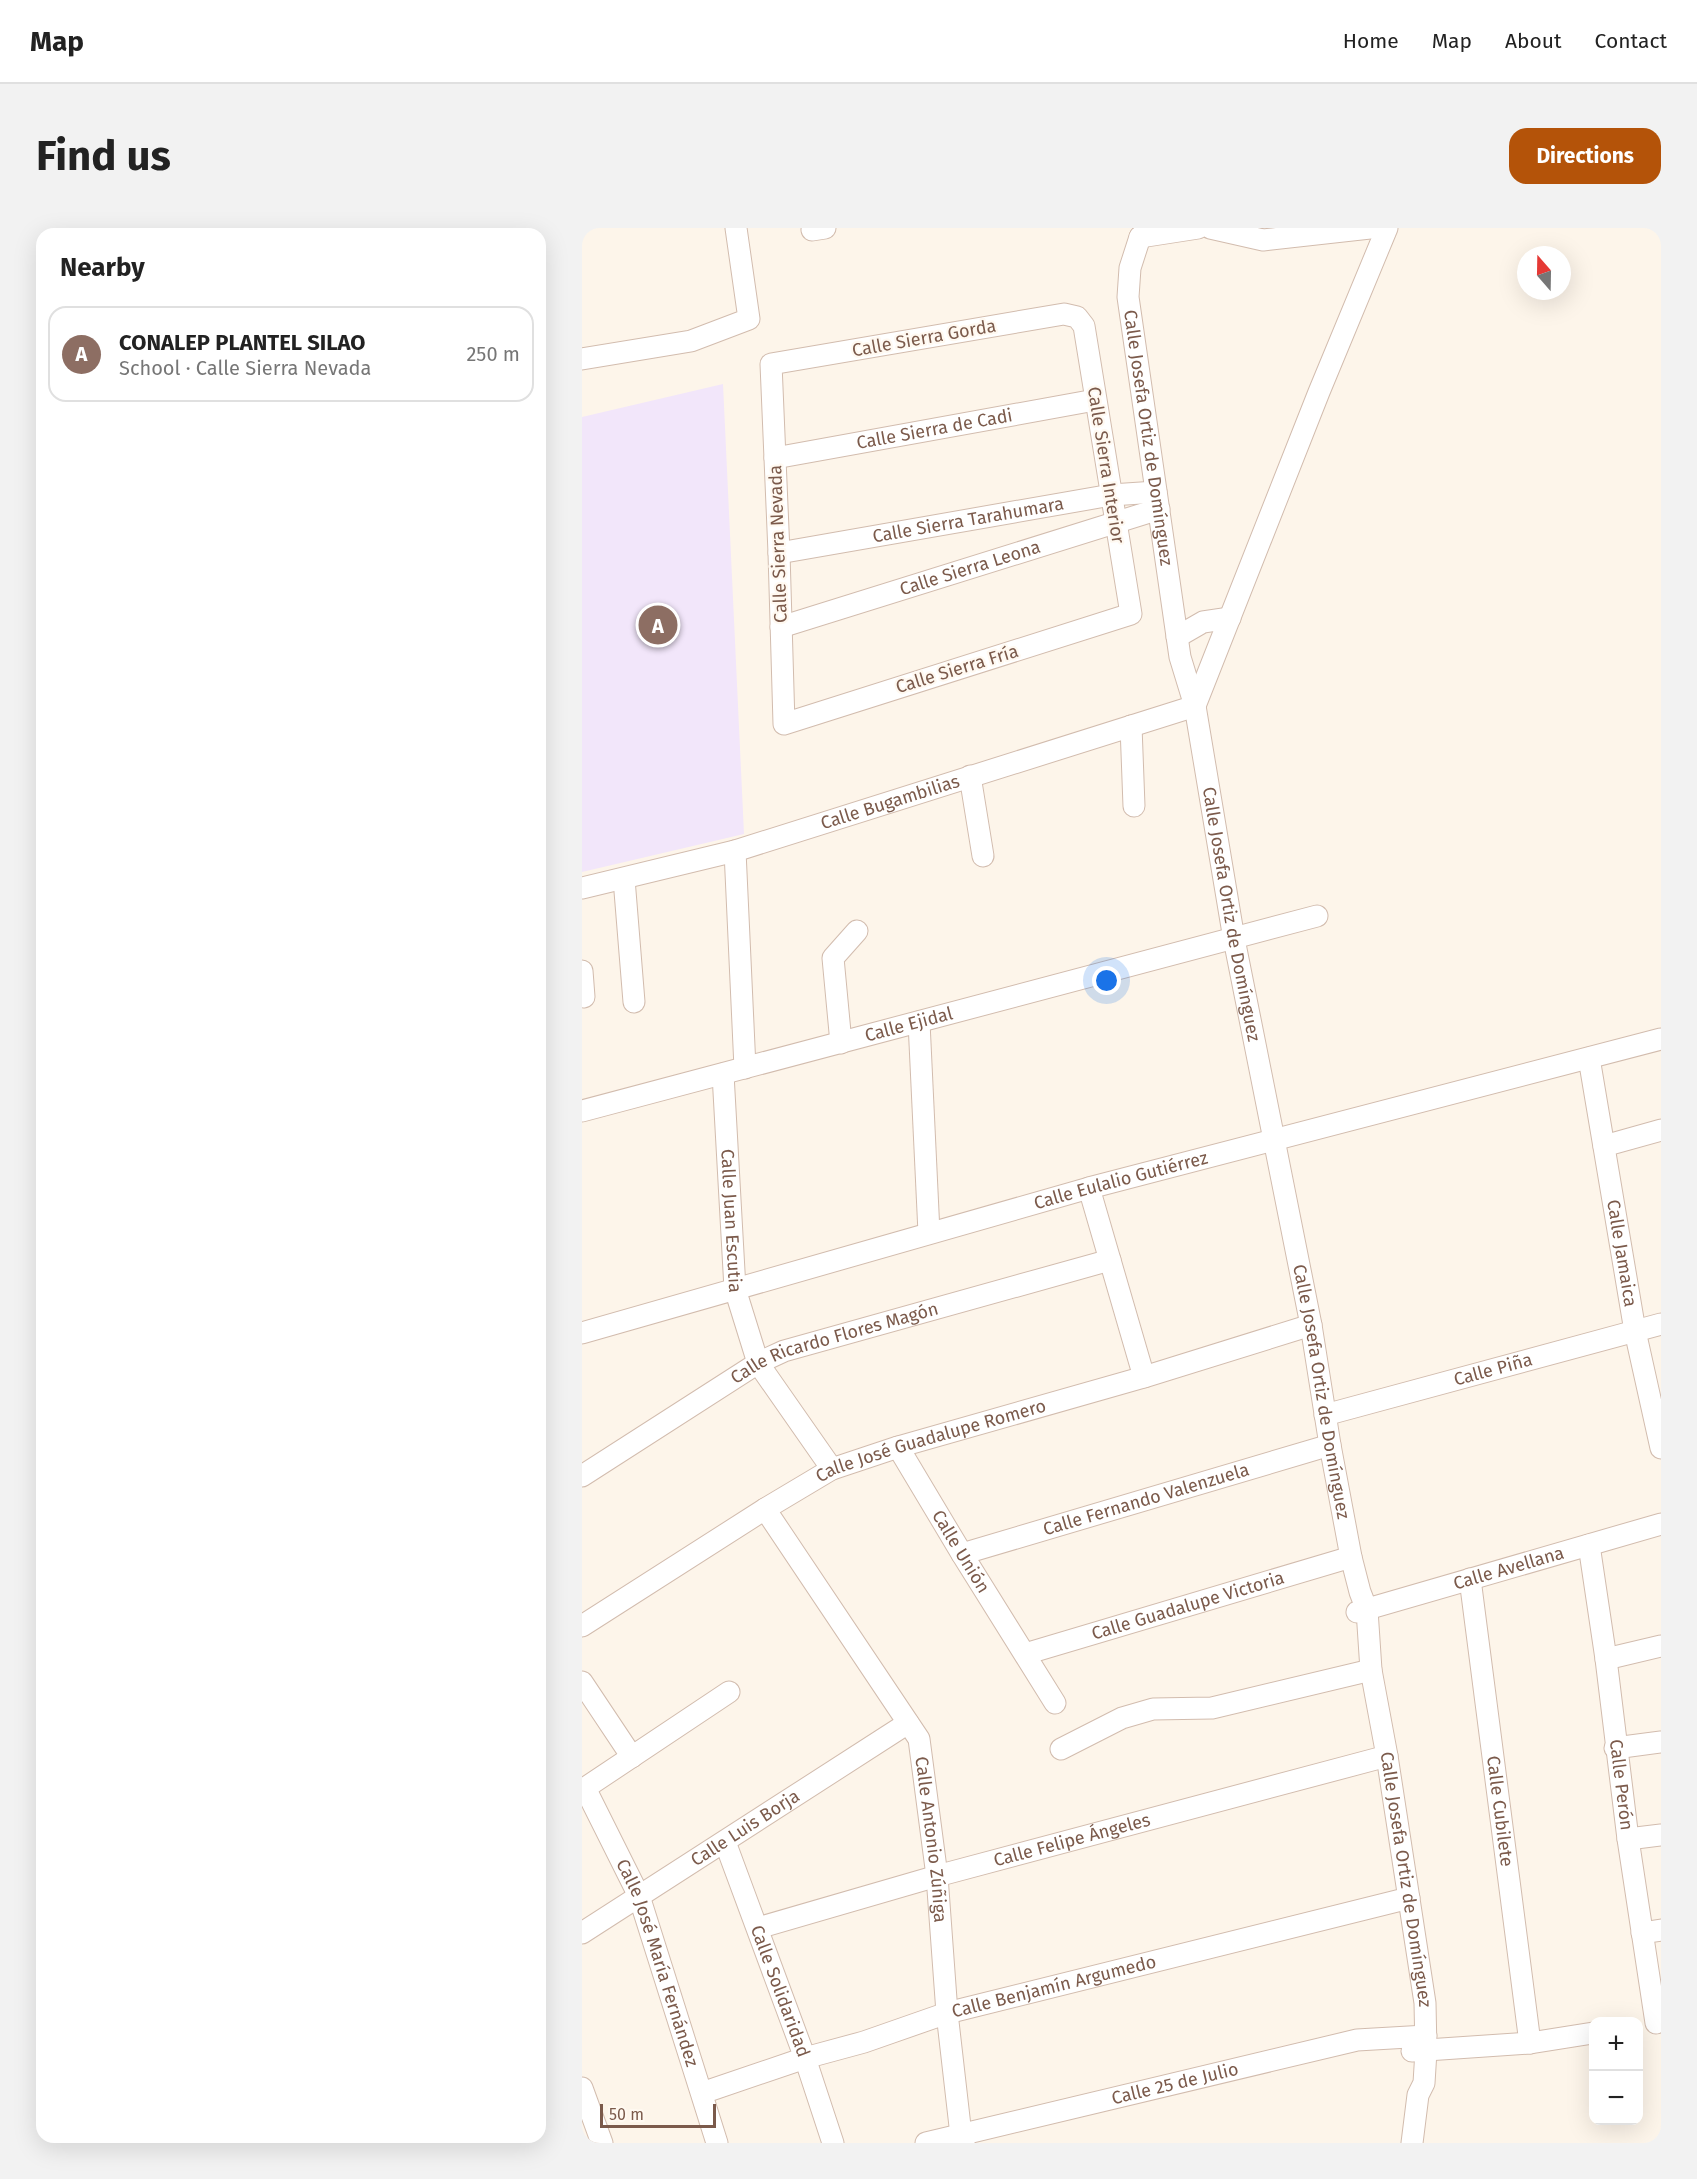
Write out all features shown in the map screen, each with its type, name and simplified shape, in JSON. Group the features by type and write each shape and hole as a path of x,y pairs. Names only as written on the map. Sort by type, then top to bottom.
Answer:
{"street":[{"path":"582,359 691,341 749,319 736,228"},
{"path":"1138,233 1198,228"},
{"path":"1210,228 1263,240 1370,228"},
{"path":"1195,706 1319,392 1387,228"},
{"name":"Calle Josefa Ortiz de Domínguez","path":"1138,233 1130,268 1128,297 1180,657 1195,706 1234,939 1311,1325 1330,1445 1361,1605 1366,1671 1404,1899 1412,2005 1419,2043 1412,2081 1418,2095 1412,2143"},
{"name":"Calle Sierra Gorda","path":"771,364 1064,314 1077,317"},
{"name":"Calle Sierra Interior","path":"1077,317 1084,326 1131,614"},
{"name":"Calle Sierra Nevada","path":"771,364 784,724"},
{"name":"Calle Sierra de Cadi","path":"775,458 1095,400"},
{"name":"Calle Sierra Tarahumara","path":"779,553 1112,495 1158,500"},
{"name":"Calle Sierra Leona","path":"781,627 1116,521 1158,500"},
{"name":"Calle Sierra Fría","path":"784,724 1131,614"},
{"path":"1177,637 1203,622 1230,618"},
{"name":"Calle Bugambilias","path":"582,888 735,851 1195,706"},
{"path":"1131,726 1134,806"},
{"path":"970,776 983,856"},
{"path":"735,851 745,1068"},
{"path":"624,879 634,1002"},
{"name":"Calle Ejidal","path":"582,1111 1234,939 1317,915"},
{"path":"841,1043 833,958 857,931"},
{"path":"582,971 584,997"},
{"path":"919,1022 928,1233"},
{"path":"1531,1073 1580,1047 1661,1024"},
{"name":"Calle Eulalio Gutiérrez","path":"582,1334 1089,1188 1661,1039"},
{"name":"Calle Jamaica","path":"1589,1058 1635,1331 1660,1440"},
{"name":"Calle Juan Escutia","path":"723,1074 735,1289 758,1363 832,1469"},
{"path":"1604,1146 1661,1130"},
{"path":"1089,1188 1144,1377"},
{"name":"Calle Ricardo Flores Magón","path":"582,1476 758,1363 784,1350 1110,1260"},
{"name":"Calle Piña","path":"1325,1415 1661,1324"},
{"name":"Calle José Guadalupe Romero","path":"582,1626 832,1469 898,1447 1144,1377 1311,1325"},
{"name":"Calle Fernando Valenzuela","path":"962,1554 1330,1445"},
{"name":"Calle Unión","path":"898,1447 1055,1703"},
{"name":"Calle Antonio Zúñiga","path":"765,1509 919,1739 937,1876 946,2013 963,2139"},
{"name":"Calle Avellana","path":"1361,1605 1470,1579 1661,1524"},
{"name":"Calle Perón","path":"1589,1545 1606,1659 1615,1748 1628,1839 1651,1931 1652,2024"},
{"name":"Calle Guadalupe Victoria","path":"1025,1654 1351,1557"},
{"name":"Calle Cubilete","path":"1470,1579 1530,2043"},
{"path":"1606,1659 1661,1646"},
{"path":"1061,1749 1122,1718 1153,1709 1212,1708 1366,1671"},
{"path":"582,1682 632,1757"},
{"path":"584,1789 729,1692"},
{"name":"Calle Luis Borja","path":"582,1933 908,1723"},
{"path":"1615,1748 1661,1742"},
{"name":"Calle Felipe Ángeles","path":"758,1928 937,1876 1381,1759"},
{"name":"Calle José María Fernández","path":"584,1789 639,1896 717,2143"},
{"path":"1628,1839 1661,1835"},
{"name":"Calle Solidaridad","path":"725,1842 805,2058 833,2143"},
{"name":"Calle Benjamín Argumedo","path":"702,2093 805,2058 864,2042 946,2013 1404,1899"},
{"name":"Calle 25 de Julio","path":"926,2143 963,2139 1357,2040 1419,2043 1530,2043 1589,2034"},
{"path":"582,2088 603,2143"}],"shaded area":[{"path":"723,384 744,834 582,872 582,417"}],"place":[{"name":"CONALEP PLANTEL SILAO","path":"658,625"}]}
